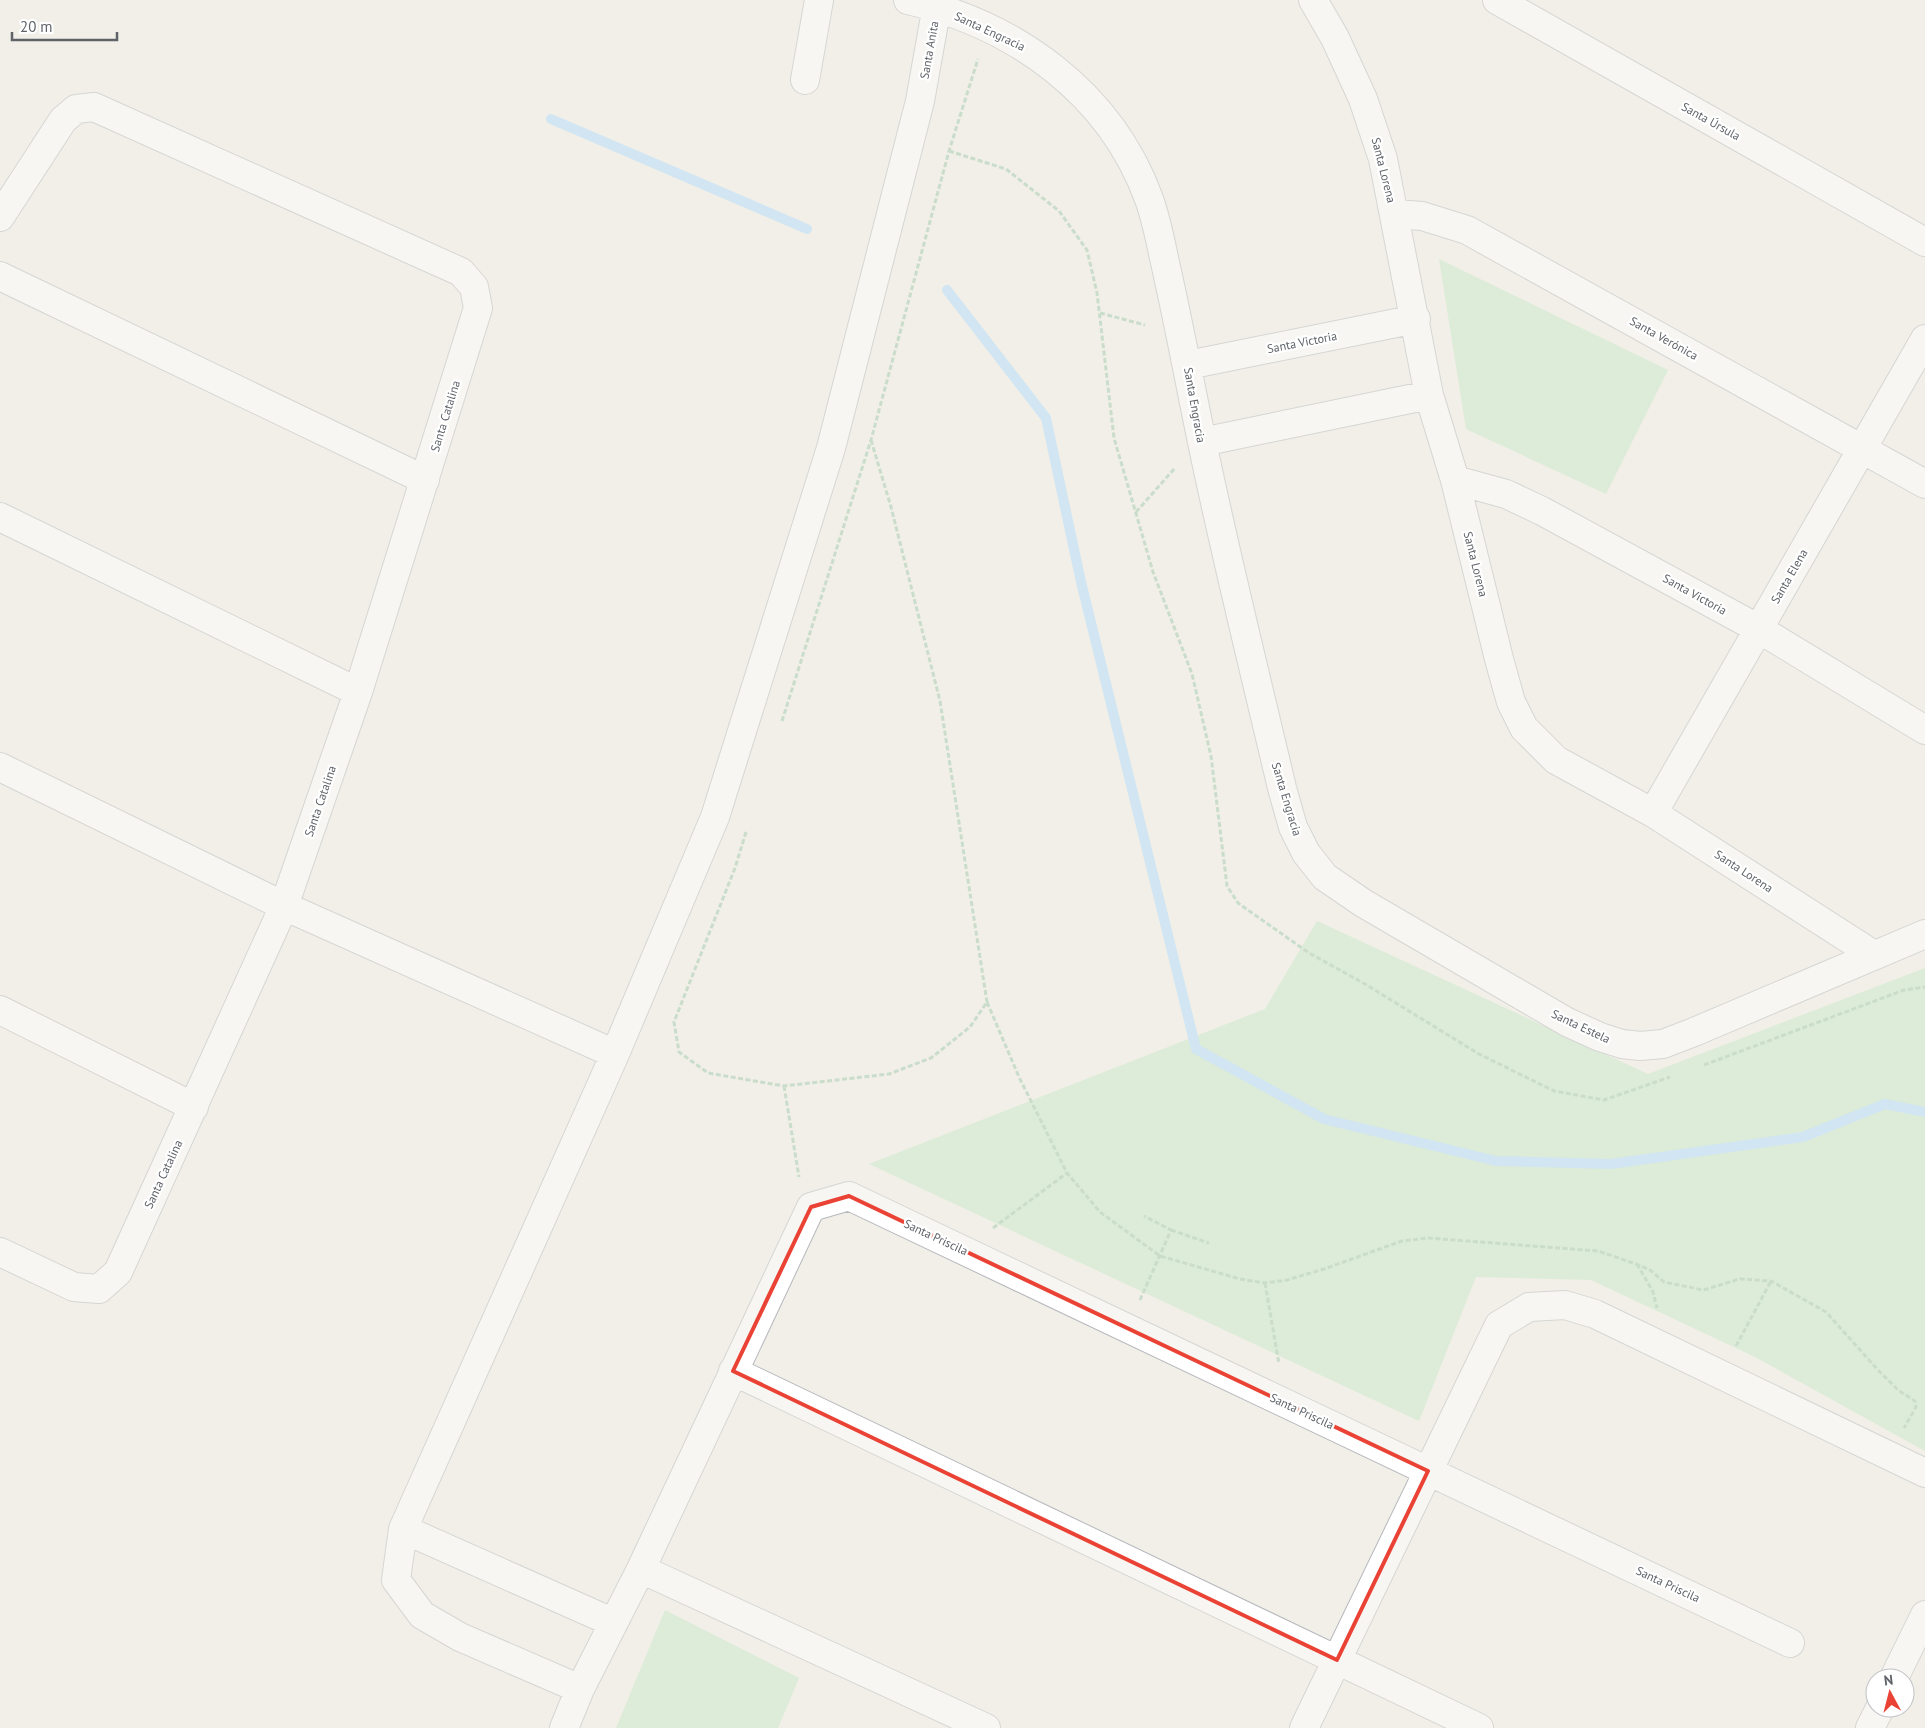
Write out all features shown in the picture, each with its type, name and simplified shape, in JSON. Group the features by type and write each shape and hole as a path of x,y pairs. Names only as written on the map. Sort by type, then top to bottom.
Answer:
{"street":[{"path":"805,80 819,0"},
{"name":"Santa Engracia","path":"908,0 937,3 1027,48 1065,76 1098,110 1128,154 1150,200 1181,331 1202,442 1282,788 1293,827 1306,853 1325,877 1363,902"},
{"name":"Santa Lorena","path":"1313,0 1335,38 1363,99 1383,159 1416,319 1429,395 1455,480 1511,702 1524,728 1556,760 1653,813 1874,955"},
{"name":"Santa Úrsula","path":"1497,0 1925,242"},
{"name":"Santa Anita","path":"580,1689 460,1637 422,1615 396,1580 403,1529 615,1054 715,817 830,448 920,101 937,3"},
{"name":"Santa Catalina","path":"0,217 63,120 76,109 94,107 461,272 474,288 478,308 358,692 284,906 118,1272 99,1289 74,1287 0,1252"},
{"name":"Santa Verónica","path":"1395,214 1422,216 1467,230 1862,447 1925,484"},
{"path":"0,276 425,480"},
{"name":"Santa Victoria","path":"1188,365 1416,319"},
{"name":"Santa Elena","path":"1653,813 1925,339"},
{"path":"1202,442 1429,395"},
{"name":"Santa Victoria","path":"1455,480 1506,494 1542,510 1759,629 1925,730"},
{"path":"0,517 358,692"},
{"path":"0,767 284,906 615,1054"},
{"name":"Santa Estela","path":"1363,902 1567,1022 1622,1044 1640,1046 1663,1044 1925,934"},
{"path":"0,1010 194,1107"},
{"name":"Santa Priscila","path":"810,1207 849,1196 1790,1642"},
{"path":"564,1728 580,1689 612,1622 641,1569 810,1207"},
{"path":"1304,1728 1499,1325 1528,1307 1565,1305 1594,1314 1925,1473"},
{"path":"733,1371 1479,1728"},
{"path":"403,1529 612,1622"},
{"path":"641,1569 986,1728"},
{"path":"1899,1668 1925,1615"}],"path":[{"path":"780,726 871,440 948,152 963,101 989,28"},
{"path":"948,152 1006,168 1059,211 1087,250 1100,313 1114,438 1154,572 1192,674 1211,756 1227,886 1238,902 1309,953"},
{"path":"1100,313 1181,331"},
{"path":"871,440 891,507 940,700 987,1002 1020,1077 1067,1173 1100,1212 1160,1256 1240,1279 1265,1283 1288,1280 1324,1269 1402,1241 1428,1238 1598,1251 1650,1270 1664,1282 1703,1290 1740,1279 1771,1281 1826,1312 1878,1370 1916,1404 1888,1455"},
{"path":"1136,512 1202,442"},
{"path":"747,830 735,868 674,1022 679,1052 708,1073 784,1086 889,1074 931,1058 970,1027 987,1002"},
{"path":"784,1086 799,1176 810,1207"},
{"path":"963,1250 1067,1173"},
{"path":"1144,1216 1171,1230 1209,1243"},
{"path":"1128,1328 1171,1230"},
{"path":"1721,1375 1771,1281"},
{"path":"1265,1283 1287,1404"}],"highlighted area":[{"path":"849,1196 1428,1471 1337,1660 733,1371 811,1207"}],"green space":[{"path":"1439,259 1668,370 1606,494 1466,429"},
{"path":"1317,921 1648,1074 1925,968 1925,1451 1755,1357 1591,1280 1476,1277 1419,1421 869,1164 1265,1009"},
{"path":"665,1610 799,1678 778,1728 616,1728"}],"waterway":[{"path":"551,119 807,229"},
{"path":"947,290 1046,418 1081,582 1196,1049 1324,1119 1496,1161 1611,1164 1803,1137 1885,1104 1925,1112"}]}
